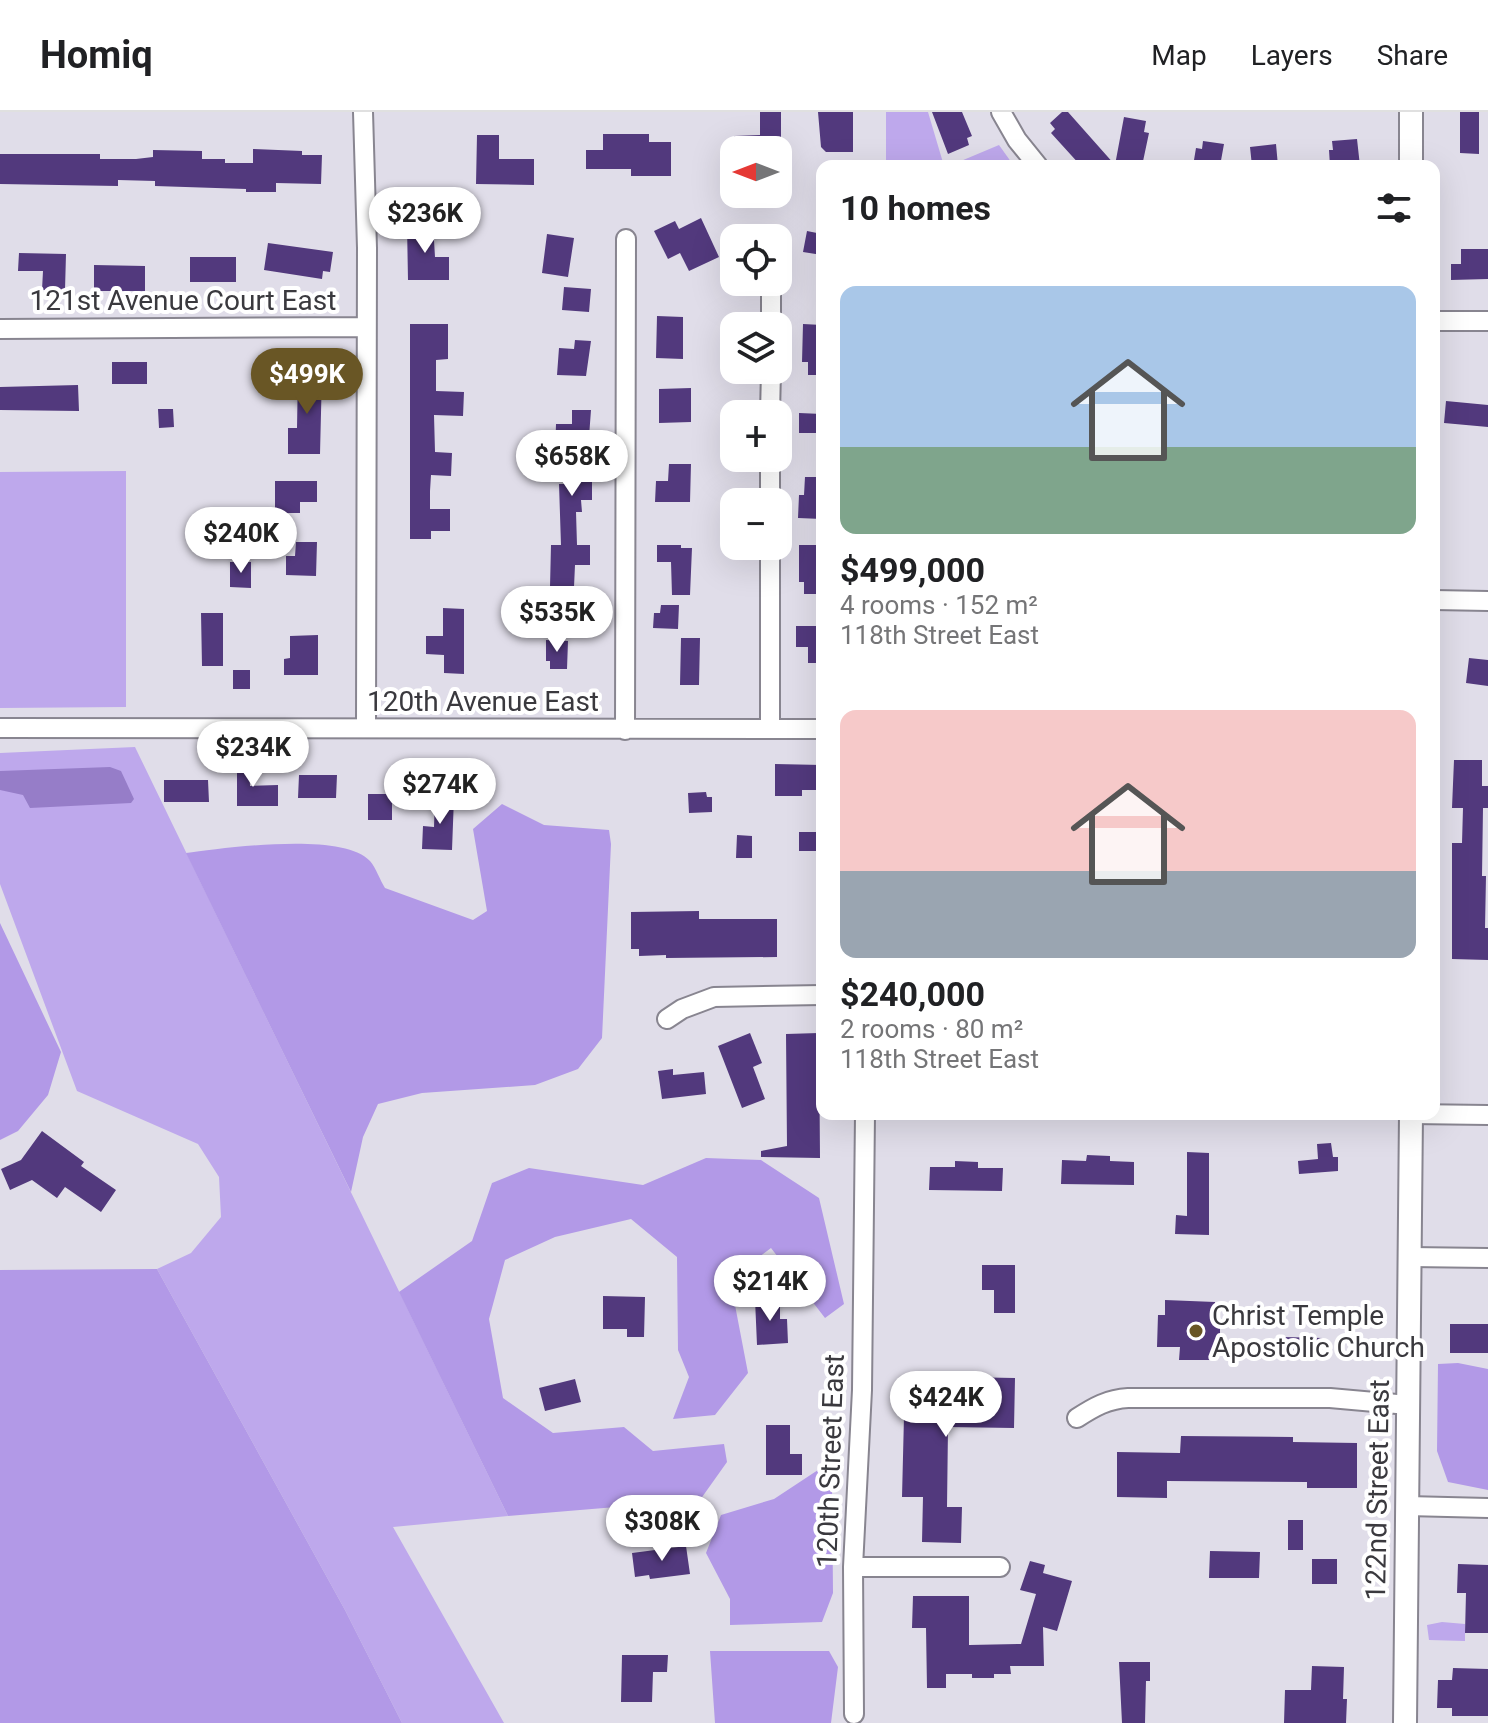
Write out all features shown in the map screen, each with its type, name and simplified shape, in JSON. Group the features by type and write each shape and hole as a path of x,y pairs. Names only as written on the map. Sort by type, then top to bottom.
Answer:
{"street":[{"path":"363,112 366,728"},
{"path":"1001,112 1033,160"},
{"path":"1411,112 1411,160"},
{"path":"625,730 626,239"},
{"path":"1440,321 1488,321"},
{"name":"121st Avenue Court East","path":"0,329 366,327"},
{"path":"770,560 770,729"},
{"path":"1440,600 1488,601"},
{"name":"120th Avenue East","path":"0,728 816,729"},
{"path":"667,1019 689,1006 714,997 816,995"},
{"path":"1440,1114 1488,1115"},
{"name":"120th Street East","path":"854,1714 853,1567 862,1390 865,1120"},
{"name":"122nd Street East","path":"1405,1723 1411,1120"},
{"path":"1410,1257 1488,1258"},
{"path":"1077,1418 1099,1404 1128,1398 1330,1398 1408,1405"},
{"path":"1407,1506 1488,1508"},
{"path":"853,1567 1000,1567"}],"shaded area":[{"path":"886,112 928,112 942,160 886,160"},
{"path":"999,145 1010,160 963,160"},
{"path":"126,471 126,707 0,708 0,472"},
{"path":"135,747 508,1516 393,1527 504,1723 402,1723 345,1610 157,1269 191,1253 221,1217 219,1177 198,1144 77,1091 0,884 0,753"},
{"path":"110,767 121,771 134,799 131,803 30,808 23,795 0,790 0,771"},
{"path":"502,804 544,825 609,830 611,844 602,1038 578,1069 535,1085 422,1093 378,1104 363,1137 351,1192 186,853 282,844 335,846 356,852 370,861 385,888 473,920 487,911 473,829"},
{"path":"0,923 61,1052 48,1095 18,1131 0,1140"},
{"path":"706,1158 761,1160 819,1198 844,1304 825,1318 771,1248 730,1279 748,1373 715,1415 673,1419 689,1377 678,1350 677,1257 631,1219 555,1237 505,1260 489,1319 503,1398 553,1433 624,1427 653,1451 724,1444 727,1462 700,1500 508,1516 399,1292 472,1241 492,1183 529,1168 643,1185"},
{"path":"157,1269 345,1610 402,1723 0,1723 0,1270"},
{"path":"1458,1363 1488,1369 1488,1490 1448,1482 1437,1451 1438,1364"},
{"path":"818,1470 832,1485 833,1593 822,1622 730,1625 730,1599 706,1553 721,1515 774,1499"},
{"path":"1442,1622 1465,1624 1465,1641 1429,1640 1427,1625"},
{"path":"710,1651 829,1651 838,1667 831,1723 715,1723"}],"building":[{"path":"760,112 781,112 781,136 734,136 760,135"},
{"path":"818,112 853,112 853,152 826,152 821,147"},
{"path":"932,112 962,112 972,136 967,138 969,145 948,154"},
{"path":"1062,112 1068,112 1111,160 1076,160 1051,133 1055,129 1050,123"},
{"path":"1460,112 1479,112 1479,154 1460,153"},
{"path":"1124,117 1146,121 1144,132 1149,133 1143,160 1116,160"},
{"path":"603,134 649,134 649,142 671,142 671,176 631,176 631,169 586,169 586,150 603,150"},
{"path":"477,135 499,135 499,159 534,159 534,185 476,184"},
{"path":"1357,139 1359,160 1330,160 1332,141"},
{"path":"1203,141 1224,144 1221,160 1194,160 1196,148 1202,149"},
{"path":"1276,144 1277,160 1251,160 1250,147"},
{"path":"253,149 322,155 321,184 276,183 276,192 246,192 246,189 155,186 155,181 118,180 118,186 0,184 0,154 100,154 100,159 136,159 153,157 153,150 202,151 202,159 253,163"},
{"path":"701,218 719,257 689,271 680,253 668,259 654,231 675,221 679,229"},
{"path":"433,224 435,257 449,257 449,280 408,280 407,225"},
{"path":"807,231 816,233 816,254 803,252"},
{"path":"547,234 574,238 568,277 542,273"},
{"path":"268,243 333,252 330,272 323,271 322,279 264,270"},
{"path":"1461,249 1488,249 1488,279 1451,280 1451,264 1461,264"},
{"path":"19,253 66,254 65,290 42,290 43,271 18,271"},
{"path":"190,257 236,257 236,282 190,282"},
{"path":"94,265 145,266 145,291 94,291"},
{"path":"564,287 591,289 589,312 562,310"},
{"path":"657,316 683,317 683,359 656,358"},
{"path":"410,324 448,324 448,359 436,360 436,391 464,392 463,416 434,415 435,452 452,453 451,476 431,475 430,491 430,509 450,509 450,531 431,531 431,539 410,539"},
{"path":"803,324 816,325 816,375 808,375 808,362 802,362"},
{"path":"575,340 591,341 586,376 557,375 559,348 574,349"},
{"path":"112,362 147,362 147,384 112,384"},
{"path":"298,371 322,372 320,454 288,454 288,428 297,428"},
{"path":"78,385 79,411 0,410 0,387"},
{"path":"691,388 691,422 659,423 659,389"},
{"path":"1446,401 1488,405 1488,427 1444,423"},
{"path":"158,409 173,409 174,427 159,428"},
{"path":"572,410 591,410 586,477 592,477 592,500 581,500 582,512 576,512 577,545 590,545 590,565 575,565 574,587 550,587 551,545 561,545 559,484 567,484 565,456 555,456 556,424 572,424"},
{"path":"799,413 816,414 816,433 799,433"},
{"path":"669,464 691,464 690,502 655,502 656,481 668,481"},
{"path":"805,477 816,477 816,519 798,518 799,495 804,495"},
{"path":"275,481 317,481 317,502 300,502 300,513 275,513"},
{"path":"296,542 317,542 316,576 286,575 286,556 295,556"},
{"path":"657,545 692,548 690,595 672,595 671,562 657,562"},
{"path":"799,545 816,545 816,594 804,594 804,582 799,582"},
{"path":"230,562 251,562 251,588 230,587"},
{"path":"585,604 598,604 598,621 585,621"},
{"path":"661,605 679,605 678,629 653,628 654,613 660,613"},
{"path":"443,608 464,609 464,674 444,673 444,655 426,654 426,636 443,636"},
{"path":"201,613 223,613 223,666 202,666"},
{"path":"796,626 816,626 816,663 808,663 808,647 796,647"},
{"path":"318,635 318,675 284,675 284,659 290,658 290,636"},
{"path":"681,638 700,638 699,685 680,685"},
{"path":"546,640 568,641 567,669 550,669 550,661 546,661"},
{"path":"1469,658 1488,660 1488,686 1466,683"},
{"path":"233,670 250,670 250,689 233,689"},
{"path":"237,757 249,757 250,786 278,785 278,806 237,806"},
{"path":"1454,760 1482,760 1482,786 1488,786 1488,808 1483,808 1482,876 1486,876 1488,960 1452,959 1452,843 1462,843 1463,808 1452,808"},
{"path":"775,764 816,765 816,790 802,790 802,796 775,796"},
{"path":"299,775 337,775 336,798 298,798"},
{"path":"164,780 208,780 209,802 164,802"},
{"path":"706,792 707,797 712,797 712,812 689,813 688,793"},
{"path":"368,794 392,794 392,820 368,820"},
{"path":"435,796 454,797 452,850 422,849 423,826 434,827"},
{"path":"799,832 816,832 816,851 799,851"},
{"path":"737,835 752,836 752,858 736,858"},
{"path":"699,911 699,919 777,919 777,957 666,958 666,955 639,956 639,949 631,949 631,912"},
{"path":"750,1033 762,1063 753,1067 765,1099 742,1108 718,1046"},
{"path":"816,1033 816,1120 820,1120 820,1158 761,1157 761,1151 787,1146 786,1034"},
{"path":"673,1069 673,1075 704,1072 706,1094 662,1099 658,1071"},
{"path":"42,1131 84,1162 81,1166 116,1190 101,1212 65,1187 57,1198 32,1180 10,1190 1,1169 21,1160"},
{"path":"1331,1143 1333,1157 1338,1157 1338,1171 1299,1174 1298,1161 1318,1159 1317,1144"},
{"path":"1187,1152 1209,1153 1209,1235 1175,1234 1176,1215 1187,1216"},
{"path":"1087,1155 1110,1156 1110,1161 1134,1162 1134,1185 1061,1184 1062,1160 1086,1161"},
{"path":"955,1161 978,1162 978,1168 1003,1168 1002,1191 929,1190 930,1167 955,1167"},
{"path":"982,1265 1015,1265 1015,1313 994,1313 994,1290 982,1290"},
{"path":"603,1296 645,1297 644,1337 627,1337 627,1329 603,1329"},
{"path":"780,1298 780,1319 787,1319 788,1343 757,1345 755,1299"},
{"name":"Christ Temple Apostolic Church","path":"1165,1300 1215,1302 1215,1316 1220,1316 1220,1346 1215,1346 1215,1360 1179,1360 1180,1347 1157,1347 1158,1315 1165,1315"},
{"path":"1450,1324 1488,1324 1488,1353 1450,1353"},
{"path":"1283,1337 1323,1338 1322,1356 1282,1354"},
{"path":"905,1376 1015,1378 1014,1428 948,1427 947,1507 962,1507 961,1543 922,1542 923,1497 902,1497"},
{"path":"575,1379 581,1402 545,1411 539,1388"},
{"path":"766,1425 790,1425 790,1454 802,1454 802,1475 766,1475"},
{"path":"1181,1436 1293,1437 1293,1442 1357,1443 1357,1488 1307,1488 1307,1482 1167,1481 1167,1498 1117,1497 1117,1452 1180,1453"},
{"path":"1288,1520 1303,1520 1303,1550 1288,1550"},
{"path":"686,1546 690,1574 650,1579 649,1575 635,1577 632,1553"},
{"path":"1210,1551 1260,1552 1259,1578 1209,1578"},
{"path":"1312,1559 1337,1559 1337,1584 1312,1584"},
{"path":"1030,1561 1045,1565 1043,1573 1072,1581 1057,1631 1043,1627 1044,1666 1010,1666 1011,1674 994,1674 994,1678 946,1674 946,1688 927,1688 926,1628 912,1628 913,1596 969,1596 969,1645 1021,1644 1036,1594 1020,1590"},
{"path":"1458,1564 1488,1565 1488,1633 1465,1633 1466,1593 1457,1593"},
{"path":"622,1655 668,1655 667,1672 653,1672 652,1702 621,1702"},
{"path":"1119,1662 1150,1662 1150,1681 1146,1681 1145,1723 1122,1723"},
{"path":"1312,1666 1344,1667 1346,1723 1284,1723 1285,1690 1311,1690"},
{"path":"1453,1668 1488,1669 1488,1716 1452,1716 1452,1708 1437,1708 1438,1680 1452,1680"}],"place":[{"name":"Christ Temple Apostolic Church","path":"1196,1331"}]}
